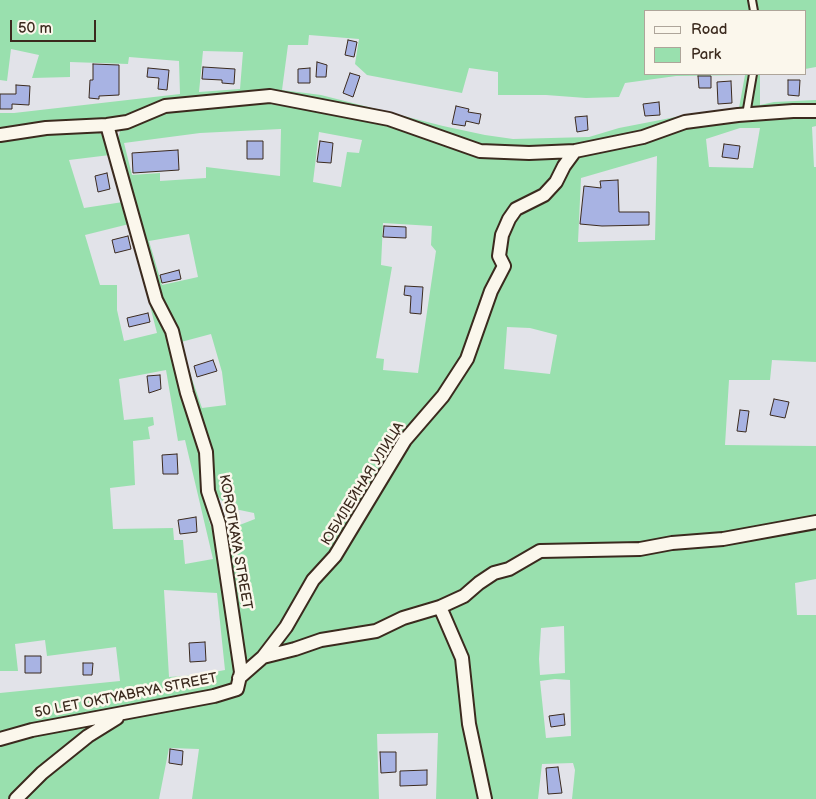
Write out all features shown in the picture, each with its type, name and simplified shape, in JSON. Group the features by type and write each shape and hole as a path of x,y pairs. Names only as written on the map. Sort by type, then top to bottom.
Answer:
{"street":[{"path":"0,134 46,128 108,125 127,122 165,106 270,96 389,119 480,151 529,153 575,150 643,137 685,122 793,111 816,111"},
{"name":"KOROTKAYA STREET","path":"108,125 156,300 172,331 187,393 206,452 208,491 219,524 241,672 239,678"},
{"name":"ЮБИЛЕЙНАЯ УЛИЦА","path":"263,657 286,627 313,580 335,556 405,440 443,396 467,359 491,291 504,266 499,256 502,236 509,219 516,209 544,195 556,182 575,150"},
{"name":"50 LET OKTYABRYA STREET","path":"0,738 32,730 214,696 236,689 239,678 263,657 321,640 376,631 403,618 440,607 464,596 494,573 509,569 540,552 640,549 672,543 723,539 816,522"},
{"path":"440,607 462,658 469,724 485,799"},
{"path":"16,799 49,767 88,736 122,714"}],"lane":[{"path":"746,115 753,75"}],"green space":[{"path":"0,0 748,0 751,10 644,10 644,75 745,75 750,75 743,111 643,135 574,147 480,147 356,110 223,98 126,120 0,130 0,113 180,94 179,61 129,57 128,64 70,62 70,77 32,78 39,55 11,49 7,81 0,80","holes":["309,35 359,39 355,64 367,75 462,93 469,68 498,72 498,95 546,95 586,98 619,97 625,83 676,76 745,75 739,108 691,114 619,128 589,137 513,139 443,126 321,95 282,90 288,45 308,45","203,51 243,52 240,89 199,92"]},
{"path":"754,0 816,0 816,67 806,69 806,10 758,10"},
{"path":"755,75 760,75 760,105 774,102 816,100 816,109 749,111"},
{"path":"264,103 365,119 405,128 440,141 452,149 480,155 533,157 697,124 816,114 816,126 812,127 814,167 816,167 816,362 772,360 770,380 729,380 725,445 816,446 816,579 795,583 797,615 816,615 816,799 572,799 575,770 573,763 542,764 538,799 436,799 438,733 377,734 379,799 192,799 199,749 169,748 159,799 0,799 0,693 120,681 116,647 47,656 45,640 15,644 18,671 0,671 0,138 90,130 101,134 109,144 200,445 209,521 218,544 227,539 237,526 255,519 254,513 230,508 216,495 212,475 158,294 118,141 120,131 126,127 162,113 185,108","holes":["740,128 760,128 753,168 709,167 706,139","281,129 280,176 206,167 206,178 160,181 160,173 132,175 124,143 200,133","319,132 362,140 359,153 347,152 341,187 313,182","110,155 123,202 84,208 69,160","657,156 655,240 578,242 581,178","383,223 432,226 431,245 436,251 418,373 383,370 384,359 376,358 392,267 381,265","129,224 157,333 124,341 117,310 117,285 100,285 85,235","189,234 198,277 162,285 149,241","507,327 530,328 557,335 550,374 504,369","211,334 222,372 226,405 202,408 181,342","166,370 178,441 185,440 213,559 185,564 183,540 174,540 173,528 113,529 110,488 135,485 133,441 150,439 148,427 154,425 153,417 124,420 119,379","164,590 217,593 225,670 199,675 169,677","564,626 565,673 540,675 541,628","570,680 571,736 546,738 540,681"]}],"building":[{"path":"348,40 357,42 354,57 345,55"},
{"path":"317,62 327,65 326,77 316,77"},
{"path":"93,64 119,65 119,95 99,96 99,99 89,98 90,80 93,80"},
{"path":"203,67 235,69 234,84 222,83 222,80 202,79"},
{"path":"148,68 169,70 167,90 158,89 159,78 147,77"},
{"path":"310,68 310,83 298,83 298,69"},
{"path":"350,73 360,76 353,97 343,93"},
{"path":"698,76 711,76 711,88 699,88"},
{"path":"788,80 800,80 799,96 788,95"},
{"path":"731,81 732,103 718,104 717,82"},
{"path":"16,85 30,86 29,105 12,104 12,109 0,109 0,94 16,94"},
{"path":"659,102 660,115 645,116 643,104"},
{"path":"456,106 469,109 468,112 481,114 479,124 466,121 465,126 452,124"},
{"path":"587,116 588,130 577,132 575,117"},
{"path":"247,141 263,141 263,159 247,159"},
{"path":"320,141 333,143 331,163 317,162"},
{"path":"724,144 740,146 738,159 722,157"},
{"path":"178,150 179,170 133,173 132,153"},
{"path":"107,173 110,189 98,192 95,176"},
{"path":"618,180 619,212 649,212 649,225 602,226 580,224 584,186 601,188 600,181"},
{"path":"384,226 406,227 406,238 383,237"},
{"path":"128,236 131,249 115,253 112,240"},
{"path":"179,270 181,279 162,283 160,275"},
{"path":"405,286 423,287 421,314 410,313 411,296 404,295"},
{"path":"148,313 150,322 129,327 127,318"},
{"path":"213,360 217,371 197,377 194,366"},
{"path":"160,375 161,389 149,393 147,376"},
{"path":"774,399 789,402 785,418 770,415"},
{"path":"740,410 749,411 746,432 737,431"},
{"path":"177,454 178,474 163,474 162,455"},
{"path":"196,517 197,532 180,534 178,520"},
{"path":"205,642 206,661 190,662 189,643"},
{"path":"25,656 41,656 41,673 25,673"},
{"path":"83,663 93,663 92,675 83,675"},
{"path":"564,714 565,725 551,727 549,716"},
{"path":"170,749 183,751 182,765 169,763"},
{"path":"380,752 396,752 396,772 381,773"},
{"path":"558,767 562,793 548,794 546,768"},
{"path":"427,770 427,785 400,786 400,771"}]}
